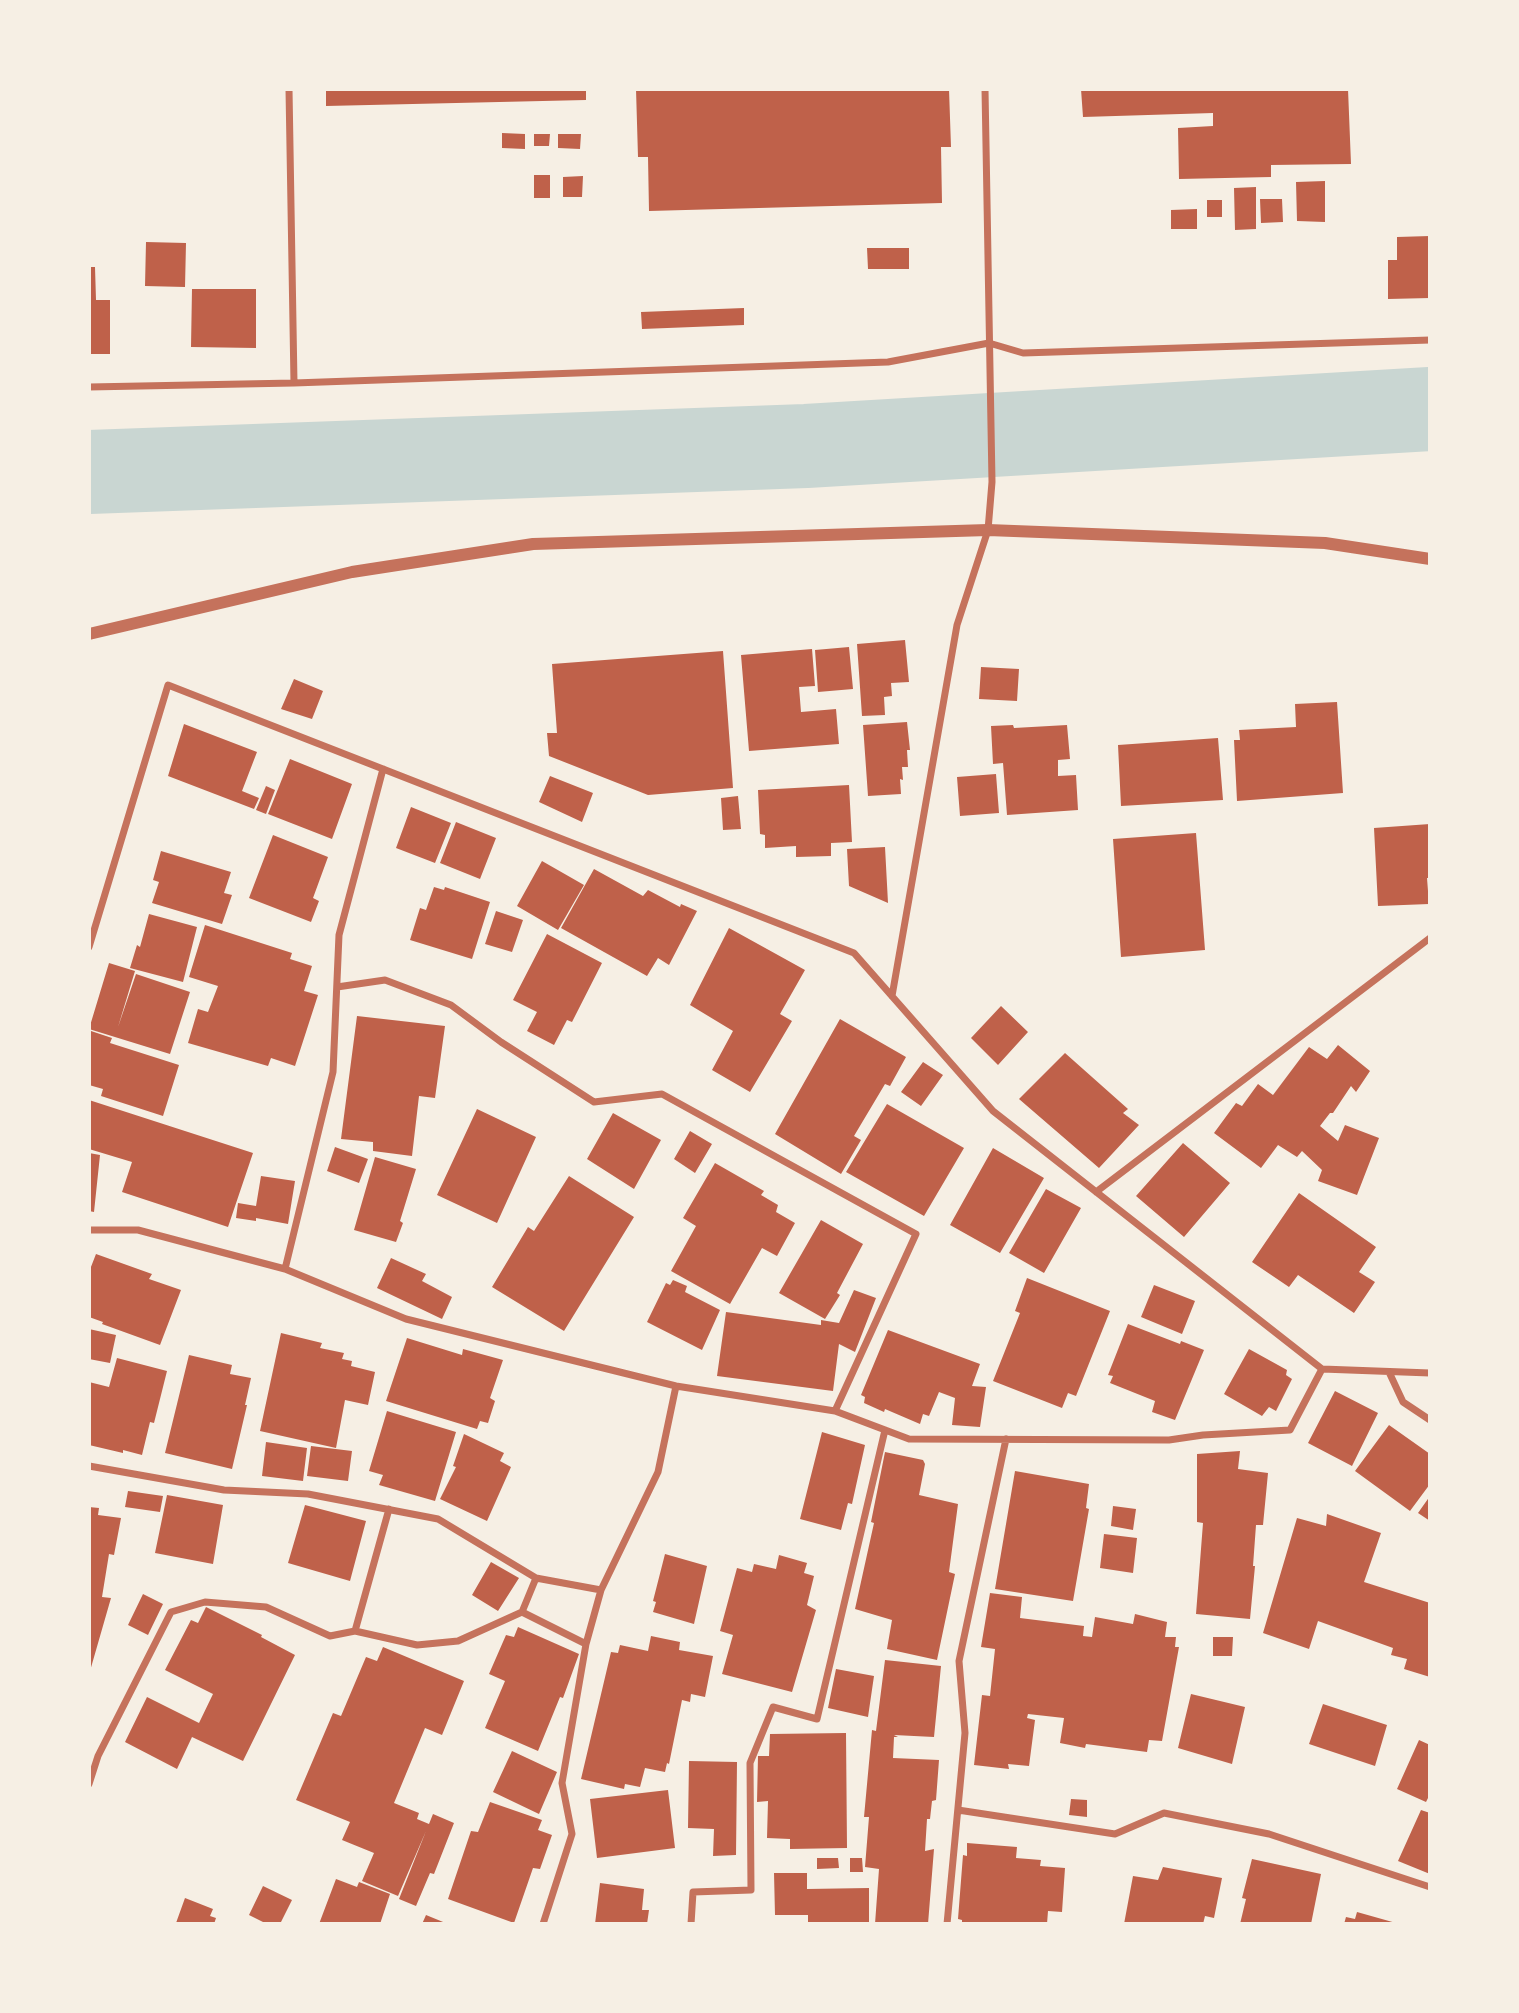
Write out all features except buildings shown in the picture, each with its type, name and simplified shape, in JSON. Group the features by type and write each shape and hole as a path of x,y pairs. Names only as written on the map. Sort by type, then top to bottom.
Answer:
{"street":[{"path":"289,89 294,383"},
{"path":"892,996 957,625 988,530 992,482 985,89"},
{"path":"89,387 294,383 888,362 989,343 1023,353 1430,341"},
{"path":"89,634 352,572 533,544 988,530 1325,543 1430,559"},
{"path":"89,947 168,685 854,953 993,1111 1322,1369 1430,1373"},
{"path":"285,1269 333,1072 339,935 383,769"},
{"path":"1096,1192 1430,938"},
{"path":"337,987 385,980 451,1005 501,1042 594,1102 662,1094 915,1234 835,1411"},
{"path":"89,1230 138,1230 285,1269 406,1319 676,1386 835,1411 909,1439 1169,1440 1203,1435 1290,1430 1322,1369"},
{"path":"1389,1372 1403,1402 1430,1420"},
{"path":"543,1924 572,1834 562,1783 586,1644 601,1590 658,1472 676,1386"},
{"path":"691,1924 693,1892 751,1890 750,1763 773,1707 817,1719 885,1430"},
{"path":"947,1924 965,1733 959,1661 1006,1439"},
{"path":"89,1466 224,1490 308,1494 438,1519 536,1578 601,1590"},
{"path":"355,1631 389,1509"},
{"path":"89,1784 97,1756 171,1612 205,1602 266,1607 330,1636 355,1631 417,1645 458,1641 522,1612 536,1578"},
{"path":"522,1612 586,1644"},
{"path":"958,1810 1115,1834 1164,1813 1269,1834 1430,1887"}],"waterway":[{"path":"89,472 806,446 1430,409"}]}
